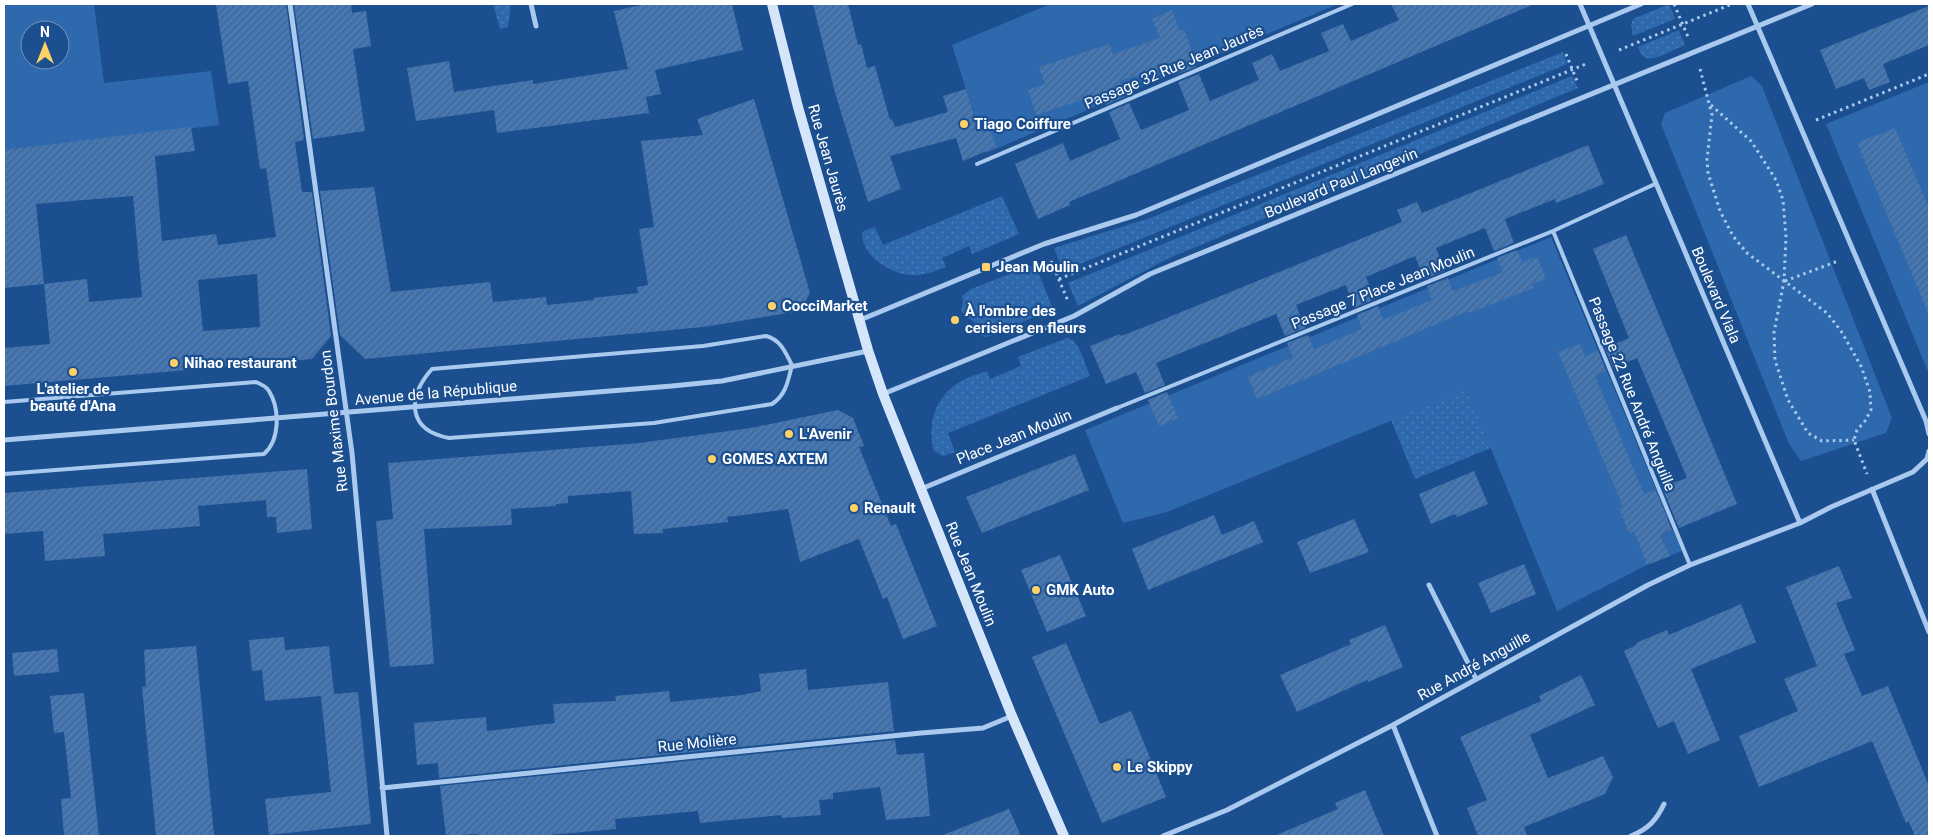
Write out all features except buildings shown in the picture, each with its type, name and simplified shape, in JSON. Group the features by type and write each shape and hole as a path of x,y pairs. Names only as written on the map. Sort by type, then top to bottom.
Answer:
{"main road":[{"name":"Rue Jean Jaurès","path":"772,4 798,107 860,320"},
{"name":"Rue Jean Moulin","path":"860,320 868,350 921,488 1012,716 1064,836"}],"street":[{"name":"Rue Maxime Bourdon","path":"290,4 347,413 387,836"},
{"path":"531,4 536,26"},
{"name":"Boulevard Viala","path":"1580,4 1800,523"},
{"path":"860,320 1044,244 1136,215 1641,4"},
{"path":"1748,4 1926,421 1929,434"},
{"name":"Boulevard Paul Langevin","path":"884,394 1074,316 1150,274 1812,4"},
{"name":"Avenue de la République","path":"4,440 672,386 722,380 868,350"},
{"name":"Place Jean Moulin","path":"921,488 1117,408"},
{"path":"1800,523 1913,472 1928,459 1929,451"},
{"path":"1872,489 1929,632"},
{"name":"Rue André Anguille","path":"1163,836 1227,810 1393,725 1648,585 1690,566 1800,523"},
{"path":"1429,585 1476,679"},
{"name":"Rue Molière","path":"382,788 983,728 1012,716"},
{"path":"1393,725 1437,836"},
{"path":"1631,836 1645,830 1652,824 1664,804"}],"lane":[{"name":"Passage 32 Rue Jean Jaurès","path":"977,164 1352,4"},
{"name":"Passage 7 Place Jean Moulin","path":"1117,408 1553,231 1656,184"},
{"name":"Passage 22 Rue André Anguille","path":"1553,231 1690,566"},
{"path":"766,336 774,338 779,342 792,365 787,386 781,399 772,404 654,423 449,438 436,435 427,429 414,407 416,391 422,380 432,369 703,346 766,336"},
{"path":"4,402 256,382 269,390 278,418 274,442 264,454 4,474"}],"path":[{"path":"1674,4 1694,52 1710,103 1712,115 1707,159 1708,173 1720,211 1732,236 1747,253 1827,314 1841,331 1861,366 1870,392 1870,410 1865,422 1857,430 1854,440 1872,489"},
{"path":"1059,279 1732,4"},
{"path":"1559,37 1584,96"},
{"path":"1799,126 1929,74"},
{"path":"1710,103 1751,141 1776,180 1783,200 1786,238 1784,281 1774,332 1774,350 1775,360 1788,400 1808,433 1822,441 1854,440"},
{"path":"1784,281 1854,255"}],"shaded area":[{"path":"4,4 94,4 104,83 211,71 219,125 4,150"},
{"path":"493,4 511,4 508,27 500,29"},
{"path":"1050,4 1338,4 986,153 952,45"},
{"path":"1669,4 1675,19 1633,36 1631,25 1633,19"},
{"path":"1679,30 1685,45 1653,58 1644,57 1641,54 1638,47"},
{"path":"1563,52 1567,64 1063,271 1054,248 1150,218"},
{"path":"1572,76 1578,88 1167,259 1078,306 1068,283"},
{"path":"1751,76 1762,86 1892,418 1886,433 1801,461 1789,444 1661,124 1665,113"},
{"path":"1929,82 1929,374 1826,124"},
{"path":"1002,196 1019,234 972,254 969,246 942,258 946,267 933,272 916,275 904,274 887,268 872,257 864,242 862,234 864,231 875,227 883,245"},
{"path":"1551,237 1668,518 1655,523 1660,535 1673,530 1682,551 1647,565 1557,611 1467,390 1167,512 1123,523 1085,430"},
{"path":"1035,264 1053,309 987,337 982,336 973,321 965,316 961,310 962,296 971,289"},
{"path":"1067,338 1072,340 1079,348 1090,376 948,433 955,452 943,456 934,451 931,433 934,415 942,398 955,385 987,371 990,379 1021,366 1018,357"},
{"path":"1467,389 1491,448 1415,479 1391,420"}],"place":[{"name":"Tiago Coiffure","path":"964,124"},
{"name":"Jean Moulin","path":"986,267"},
{"name":"CocciMarket","path":"772,306"},
{"name":"À l'ombre des cerisiers en fleurs","path":"955,320"},
{"name":"Nihao restaurant","path":"174,363"},
{"name":"L'atelier de beauté d'Ana","path":"73,372"},
{"name":"L'Avenir","path":"789,434"},
{"name":"GOMES AXTEM","path":"712,459"},
{"name":"Renault","path":"854,508"},
{"name":"GMK Auto","path":"1036,590"},
{"name":"Le Skippy","path":"1117,767"}]}
